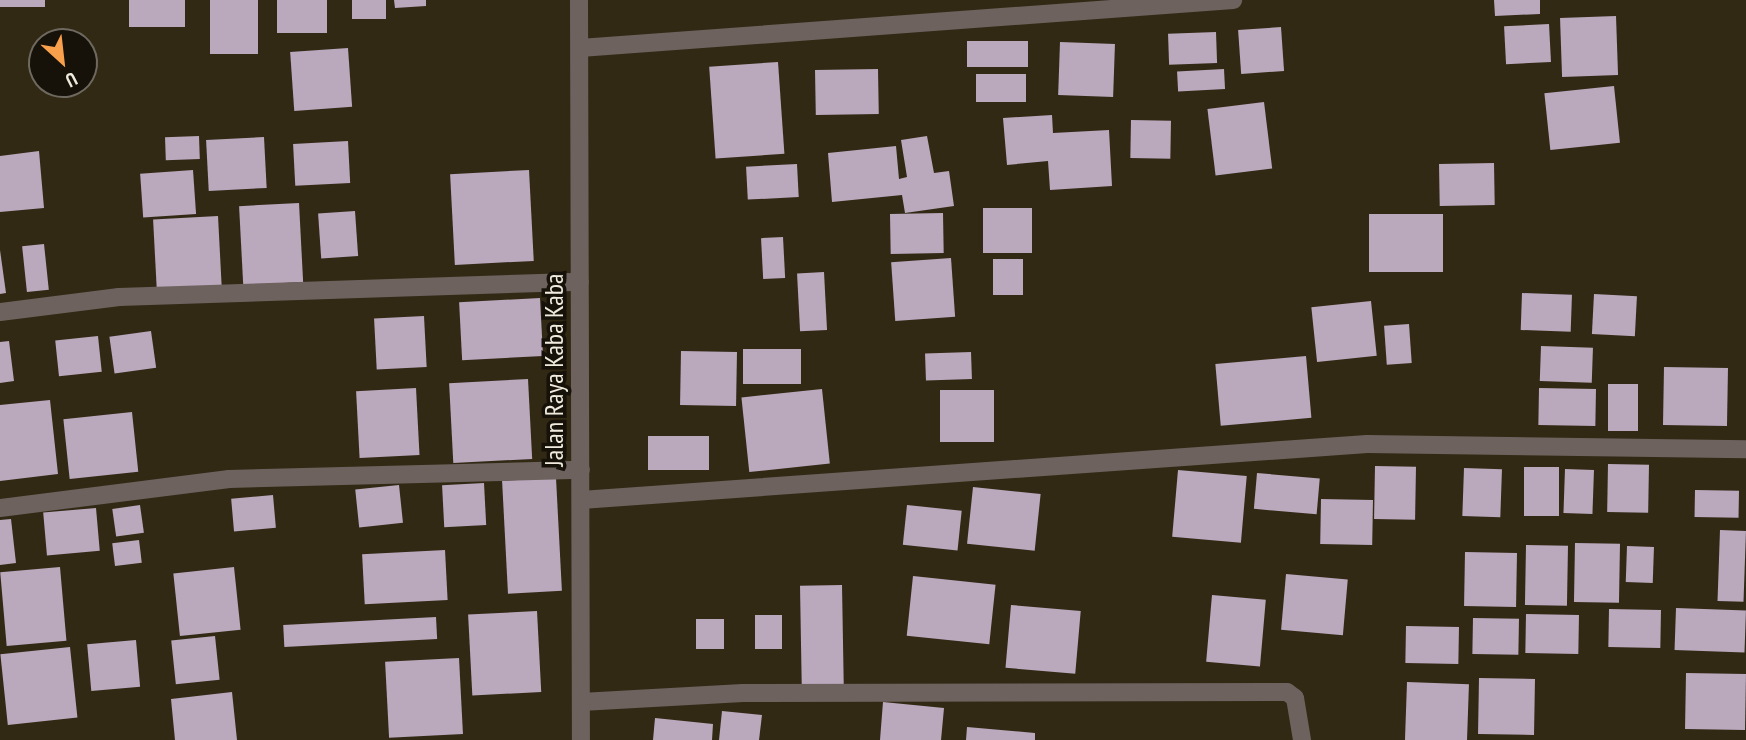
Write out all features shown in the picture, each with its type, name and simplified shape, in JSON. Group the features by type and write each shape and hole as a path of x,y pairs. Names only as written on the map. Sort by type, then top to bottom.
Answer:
{"street":[{"name":"Jalan Raya Kaba Kaba","path":"579,0 582,740"},
{"path":"580,48 1233,0"},
{"path":"0,312 119,297 580,282"},
{"path":"581,500 1367,444 1746,449"},
{"path":"0,508 229,478 581,470"},
{"path":"582,702 785,692 1287,692 1295,698 1302,740"}],"building":[{"path":"0,0 45,0 45,7 0,7"},
{"path":"129,0 185,0 185,27 129,27"},
{"path":"210,0 258,0 258,54 210,54"},
{"path":"277,0 327,0 327,33 277,33"},
{"path":"352,0 386,0 386,19 352,19"},
{"path":"394,0 426,0 426,6 395,8"},
{"path":"1494,0 1540,0 1540,14 1495,16"},
{"path":"1616,16 1618,75 1562,77 1560,18"},
{"path":"1549,24 1551,62 1506,64 1504,26"},
{"path":"1281,27 1284,71 1241,74 1238,30"},
{"path":"1216,32 1217,63 1169,65 1168,34"},
{"path":"967,41 1028,41 1028,67 967,67"},
{"path":"1060,42 1115,44 1113,97 1058,95"},
{"path":"348,48 352,107 294,111 290,52"},
{"path":"778,62 784,154 716,159 709,67"},
{"path":"878,69 879,114 816,115 815,70"},
{"path":"1224,69 1225,89 1178,91 1177,71"},
{"path":"976,74 1026,74 1026,102 976,102"},
{"path":"1614,86 1620,143 1550,150 1544,93"},
{"path":"1264,102 1272,169 1216,175 1207,109"},
{"path":"1052,115 1053,133 1109,130 1112,186 1050,190 1048,161 1007,165 1003,118"},
{"path":"1131,120 1171,121 1170,159 1130,158"},
{"path":"199,136 200,159 166,160 165,137"},
{"path":"927,136 934,173 949,171 954,206 905,213 902,195 832,202 828,153 896,146 899,179 907,177 901,140"},
{"path":"264,137 267,188 209,191 206,140"},
{"path":"348,141 350,183 295,186 293,144"},
{"path":"39,151 44,208 0,212 0,156"},
{"path":"1494,163 1495,205 1440,206 1439,164"},
{"path":"797,164 799,197 748,200 746,167"},
{"path":"193,170 196,214 143,218 140,174"},
{"path":"529,170 534,261 455,265 450,174"},
{"path":"299,203 303,282 243,285 239,206"},
{"path":"983,208 1032,208 1032,253 983,253"},
{"path":"355,211 358,256 321,258 318,214"},
{"path":"943,213 944,253 891,254 890,214"},
{"path":"1369,214 1443,214 1443,272 1369,272"},
{"path":"218,216 222,290 157,293 153,219"},
{"path":"783,237 785,278 763,279 761,238"},
{"path":"44,244 49,290 27,292 22,246"},
{"path":"0,250 6,293 0,294"},
{"path":"951,258 955,317 895,321 891,262"},
{"path":"993,259 1023,259 1023,295 993,295"},
{"path":"824,272 827,330 800,331 797,273"},
{"path":"1522,293 1572,295 1571,332 1521,330"},
{"path":"1594,294 1637,296 1635,336 1592,334"},
{"path":"540,298 543,356 462,360 459,302"},
{"path":"1371,301 1377,356 1317,362 1311,307"},
{"path":"424,316 427,367 377,370 374,319"},
{"path":"1409,324 1412,363 1387,365 1384,326"},
{"path":"151,331 156,368 115,373 109,337"},
{"path":"98,336 102,372 59,376 55,340"},
{"path":"9,341 14,381 0,383 0,342"},
{"path":"1541,346 1593,348 1592,383 1540,381"},
{"path":"743,349 801,349 801,384 743,384"},
{"path":"681,351 737,352 736,406 680,405"},
{"path":"971,352 972,379 926,381 925,354"},
{"path":"1306,356 1311,418 1221,426 1215,364"},
{"path":"1664,367 1728,368 1727,426 1663,425"},
{"path":"528,379 532,459 453,463 449,383"},
{"path":"1608,384 1638,384 1638,431 1608,431"},
{"path":"416,388 420,455 360,458 356,391"},
{"path":"1539,388 1596,389 1595,426 1538,425"},
{"path":"822,389 830,464 749,472 741,397"},
{"path":"940,390 994,390 994,442 940,442"},
{"path":"50,400 58,474 0,481 0,405"},
{"path":"132,412 138,472 70,479 63,419"},
{"path":"648,436 709,436 709,470 648,470"},
{"path":"1608,464 1649,465 1648,513 1607,512"},
{"path":"1375,466 1416,467 1415,520 1374,519"},
{"path":"1524,467 1559,467 1559,516 1524,516"},
{"path":"1464,468 1502,469 1500,517 1462,516"},
{"path":"1565,469 1594,470 1592,514 1563,513"},
{"path":"1178,470 1247,476 1241,543 1172,537"},
{"path":"1257,473 1320,478 1317,514 1254,509"},
{"path":"556,478 562,591 508,594 502,481"},
{"path":"484,483 486,525 444,527 442,485"},
{"path":"399,485 403,523 359,527 355,490"},
{"path":"973,487 1041,494 1035,551 967,544"},
{"path":"1695,490 1739,491 1739,518 1695,517"},
{"path":"273,495 276,528 234,532 231,499"},
{"path":"1321,499 1373,500 1372,545 1320,544"},
{"path":"140,505 144,533 116,537 112,509"},
{"path":"907,505 962,511 958,551 903,545"},
{"path":"96,508 100,551 47,555 43,513"},
{"path":"11,519 16,563 0,565 0,520"},
{"path":"1720,530 1746,531 1744,602 1718,601"},
{"path":"139,540 142,563 115,566 112,543"},
{"path":"1575,543 1620,544 1619,603 1574,602"},
{"path":"1526,545 1568,546 1567,606 1525,605"},
{"path":"1627,546 1654,547 1653,583 1626,582"},
{"path":"445,550 448,600 365,604 362,554"},
{"path":"1465,552 1517,553 1516,607 1464,606"},
{"path":"60,567 66,641 7,646 0,572"},
{"path":"234,567 241,630 180,636 173,573"},
{"path":"1286,574 1348,579 1343,635 1281,630"},
{"path":"913,576 996,585 989,644 907,636"},
{"path":"842,585 844,686 802,687 800,586"},
{"path":"1212,595 1266,600 1260,666 1206,662"},
{"path":"1011,605 1081,611 1075,674 1006,668"},
{"path":"1676,608 1746,610 1744,652 1675,650"},
{"path":"1609,609 1661,610 1660,648 1608,647"},
{"path":"537,611 541,692 472,696 468,615"},
{"path":"1526,614 1579,615 1578,654 1525,653"},
{"path":"755,615 782,615 782,649 755,649"},
{"path":"436,617 437,639 284,647 283,625"},
{"path":"1473,618 1519,619 1518,655 1472,654"},
{"path":"696,619 724,619 724,649 696,649"},
{"path":"1406,626 1459,627 1458,664 1405,663"},
{"path":"215,636 220,680 176,684 171,641"},
{"path":"136,640 140,687 91,691 87,644"},
{"path":"70,647 77,718 8,725 0,654"},
{"path":"459,658 463,734 389,738 385,662"},
{"path":"1686,673 1746,674 1745,730 1685,729"},
{"path":"1479,678 1535,679 1534,735 1478,734"},
{"path":"1407,682 1469,684 1467,740 1405,740"},
{"path":"232,692 237,740 175,740 171,699"},
{"path":"883,702 944,708 941,740 880,740"},
{"path":"722,711 762,715 759,740 719,740"},
{"path":"655,718 713,724 712,740 653,740"},
{"path":"967,727 1035,733 1035,740 966,740"}]}
